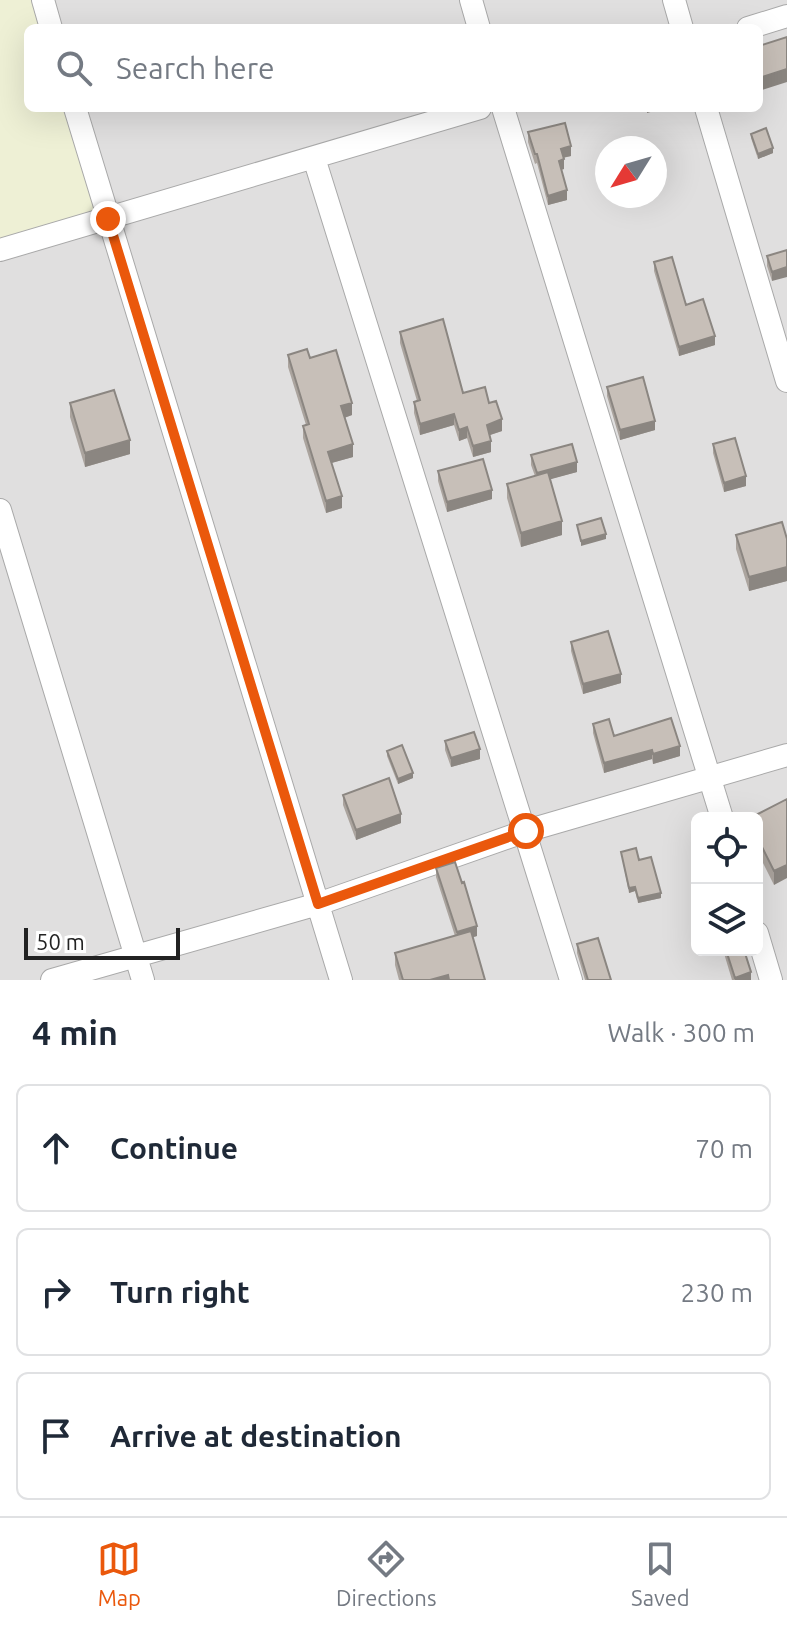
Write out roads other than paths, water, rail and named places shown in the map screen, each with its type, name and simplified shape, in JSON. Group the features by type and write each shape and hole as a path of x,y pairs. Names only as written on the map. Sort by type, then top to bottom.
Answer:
{"street":[{"path":"43,0 50,24"},
{"path":"471,0 478,24"},
{"path":"674,0 681,24"},
{"path":"761,24 787,16"},
{"path":"76,112 341,980"},
{"path":"0,250 467,112"},
{"path":"504,112 720,812"},
{"path":"707,112 787,381"},
{"path":"314,158 571,980"},
{"path":"0,510 143,980"},
{"path":"52,980 318,904 526,831 787,755"},
{"path":"763,953 771,980"}]}
